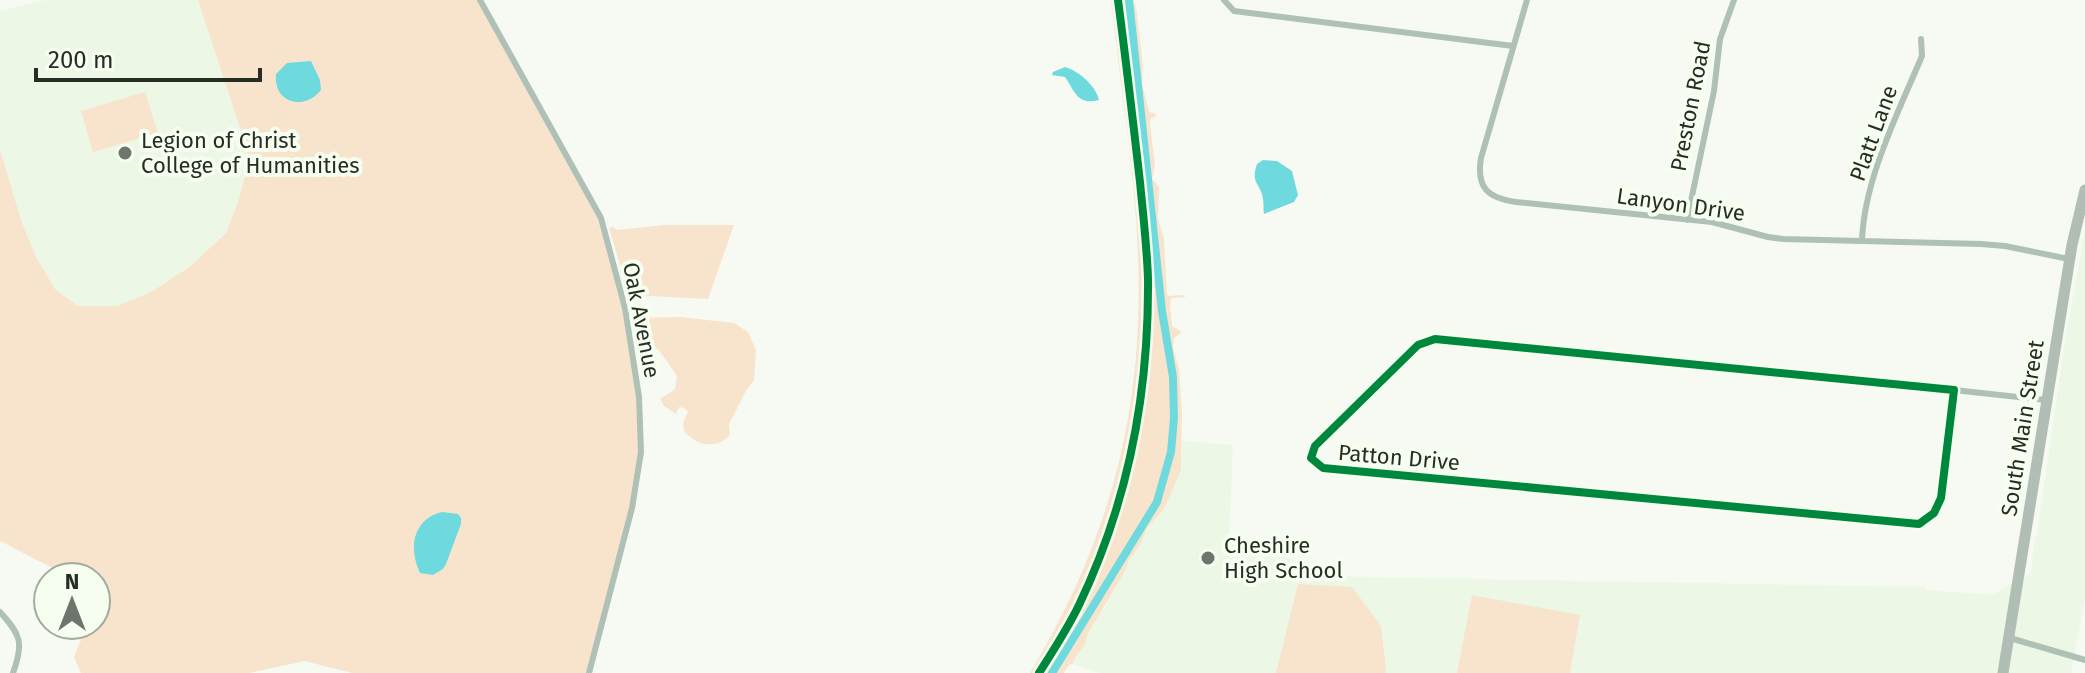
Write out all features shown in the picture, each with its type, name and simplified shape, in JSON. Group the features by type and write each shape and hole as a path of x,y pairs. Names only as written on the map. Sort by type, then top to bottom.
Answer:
{"highway":[{"name":"South Main Street","path":"2003,673 2046,400 2085,190"}],"street":[{"name":"Oak Avenue","path":"480,0 601,218 627,323 639,397 641,452 632,508 589,673"},
{"path":"1224,0 1234,11 1513,46"},
{"name":"Lanyon Drive","path":"1527,0 1481,158 1480,175 1487,191 1502,200 1724,224 1768,237 1981,244 2070,259"},
{"name":"Preston Road","path":"1687,220 1714,91 1720,39 1734,0"},
{"name":"Platt Lane","path":"1862,241 1878,162 1922,56 1921,39"},
{"name":"Patton Drive","path":"1954,390 1941,498 1934,513 1919,524 1323,468 1311,458 1315,446 1418,345 1435,339 1954,390 2046,400"},
{"path":"0,612 15,628 21,651 13,673"},
{"path":"2010,638 2085,660"}],"shaded area":[{"name":"Legion of Christ College of Humanities","path":"46,0 198,0 250,157 226,232 188,268 151,292 117,306 78,306 55,289 36,257 21,220 0,149 0,11"},
{"path":"198,0 480,0 601,218 625,308 639,397 641,452 632,508 589,673 352,673 305,661 249,673 81,673 74,657 80,641 112,641 112,561 39,561 0,541 0,149 21,220 36,257 55,289 78,306 117,306 151,292 188,268 226,233 250,158"},
{"path":"1111,0 1133,0 1136,7 1142,84 1148,108 1156,114 1150,124 1155,165 1152,179 1159,187 1158,219 1164,238 1167,294 1186,297 1171,298 1170,304 1172,326 1181,331 1174,338 1173,348 1179,369 1182,413 1181,470 1164,509 1147,528 1073,664 1064,673 1030,673 1058,623 1101,523 1128,421 1135,368 1138,313 1136,223"},
{"path":"145,92 158,133 93,152 81,111"},
{"path":"734,225 708,299 629,295 609,228"},
{"name":"Cheshire High School","path":"2085,232 2085,598 2071,673 1100,673 1073,664 1147,528 1164,509 1177,477 1182,441 1233,445 1229,538 1331,573 1354,577 1925,587 1926,590 1993,595 2031,574 2066,335"},
{"path":"680,317 734,323 748,332 756,350 754,380 729,424 730,435 719,443 707,444 695,440 684,431 683,423 688,412 679,407 676,414 664,406 660,399 675,389 677,376 659,350 640,338 634,318"},
{"path":"1298,584 1352,587 1381,626 1385,673 1276,673"},
{"path":"1472,595 1580,615 1570,673 1457,673"}],"water":[{"path":"311,61 321,90 307,101 285,98 276,84 276,74 287,63"},
{"path":"1065,67 1086,80 1099,100 1081,99 1065,77 1052,75"},
{"path":"1263,160 1277,161 1292,171 1298,195 1294,202 1264,214 1262,194 1255,176 1257,164"},
{"path":"442,512 458,514 461,524 443,569 433,575 420,573 414,554 416,536 425,521"}],"waterway":[{"path":"1052,673 1157,502 1171,452 1173,377 1162,311 1129,0"}],"cycle path":[{"path":"1039,673 1079,605 1111,527 1132,446 1145,363 1147,255 1118,0"},
{"path":"1435,339 1954,390 1941,498 1934,513 1919,524 1323,468 1311,458 1315,446 1418,345 1435,339"}],"place":[{"name":"Legion of Christ College of Humanities","path":"125,153"},
{"name":"Cheshire High School","path":"1208,558"}]}
